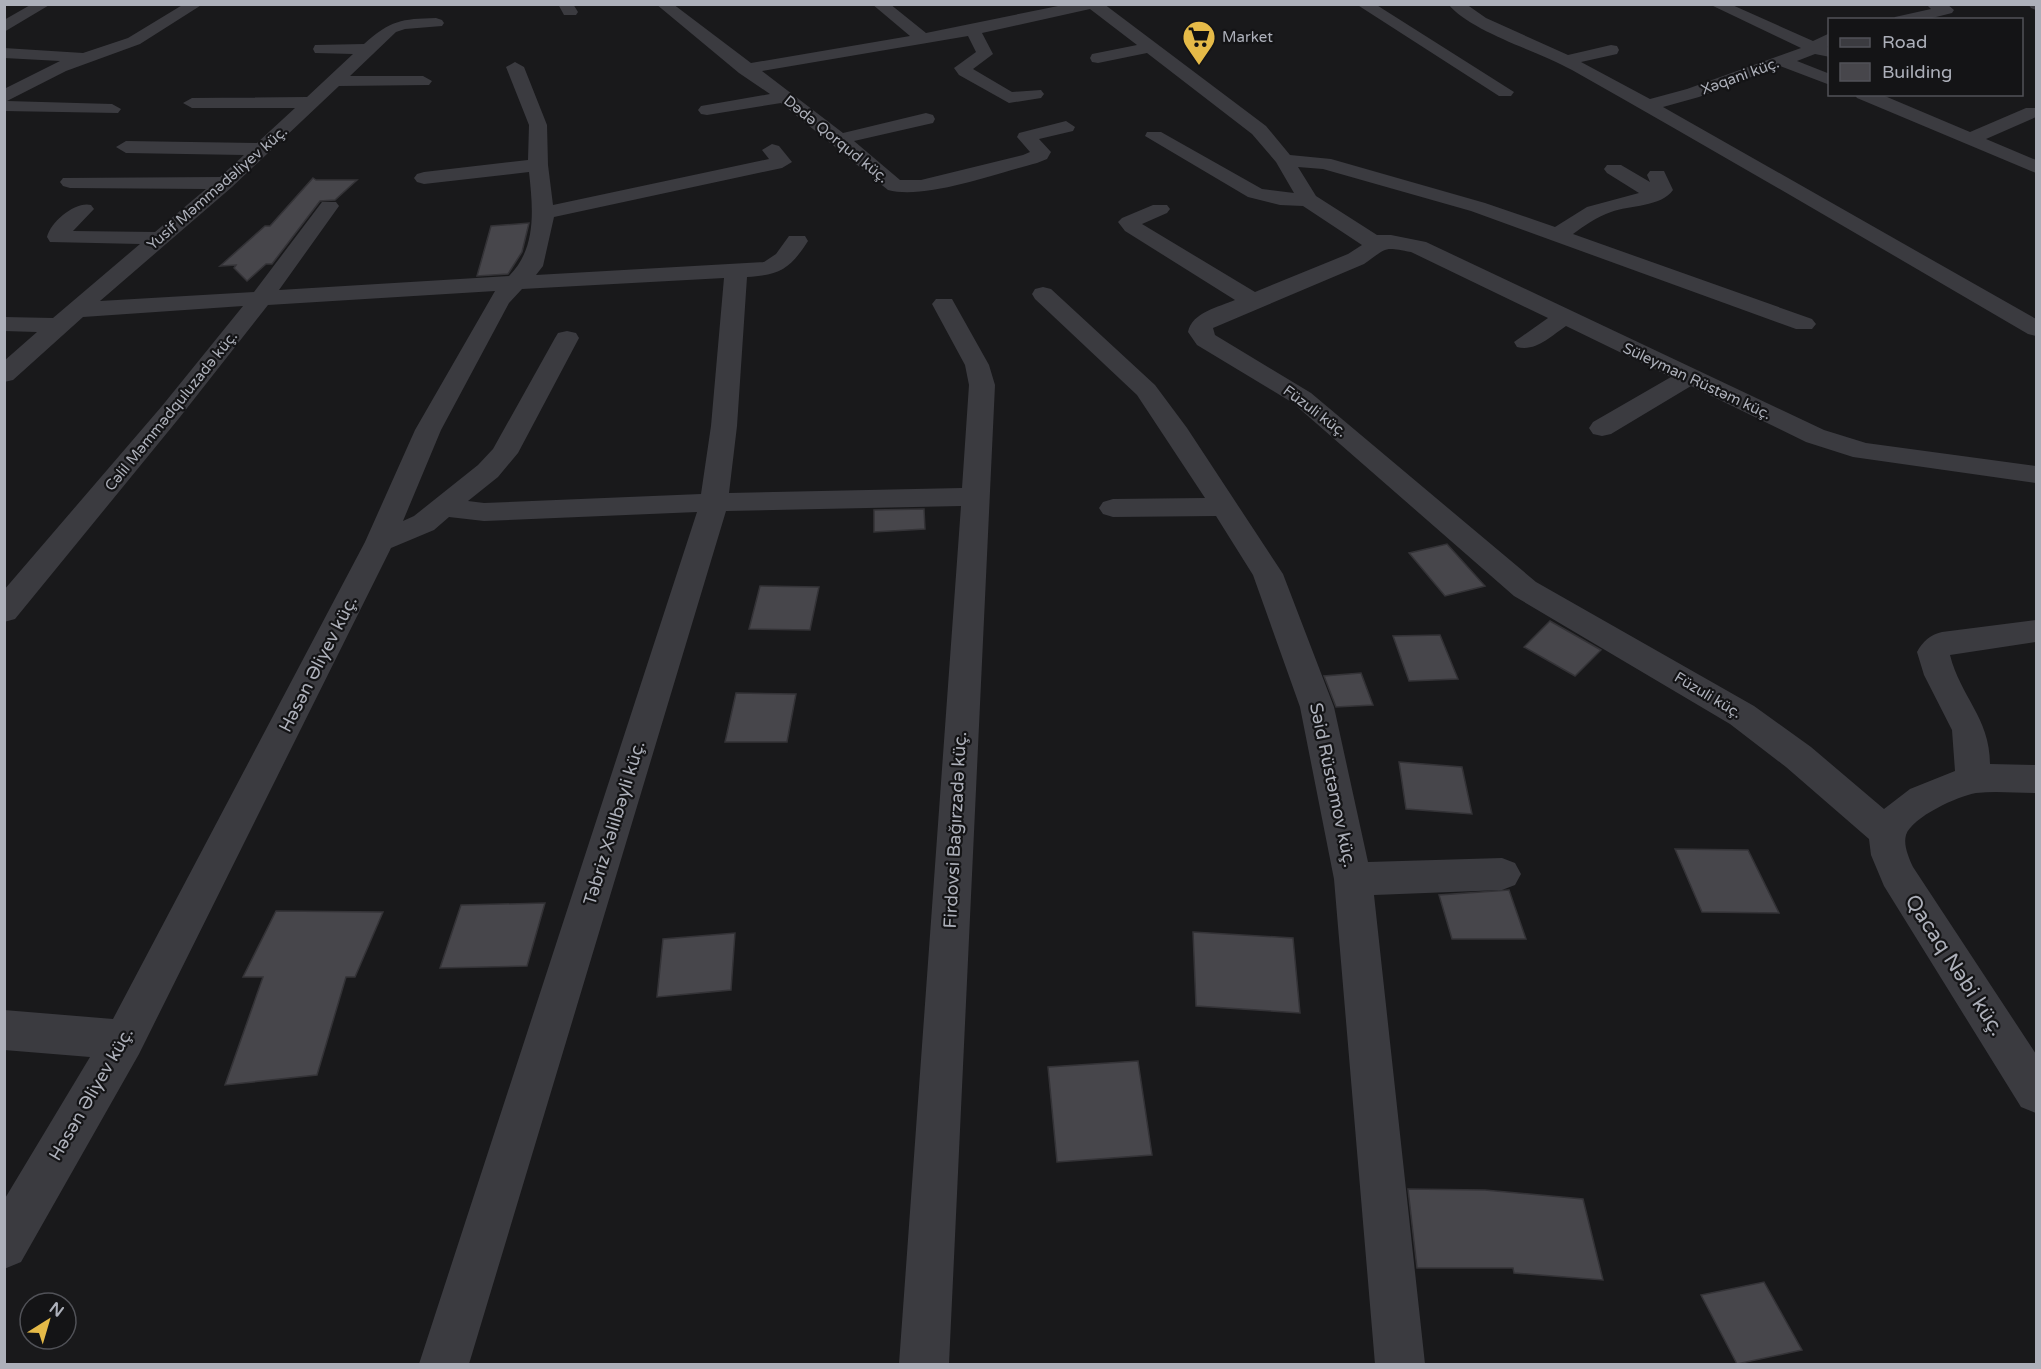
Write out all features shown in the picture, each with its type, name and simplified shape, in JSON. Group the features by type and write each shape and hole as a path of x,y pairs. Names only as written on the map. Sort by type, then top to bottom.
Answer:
{"street":[{"path":"4,27 44,4"},
{"path":"4,96 81,58 134,40 196,4"},
{"name":"Dədə Qorqud küç.","path":"663,4 840,139 895,186 907,187 1040,155 1041,152 1026,137 1066,127"},
{"path":"879,4 904,21 923,39"},
{"path":"1363,4 1505,92"},
{"path":"1455,4 1480,21 1566,60 1780,180 2037,329"},
{"path":"1716,4 1822,50"},
{"path":"746,69 973,30 1085,5 1245,118 1273,145 1308,200 1373,242"},
{"path":"1910,18 1945,10"},
{"name":"Yusif Məmmədəliyev küç.","path":"4,375 225,183 396,25 436,23"},
{"path":"973,30 985,54 966,64 963,68 965,71 1009,98 1035,94"},
{"path":"1098,58 1148,48"},
{"path":"321,49 368,49"},
{"path":"1566,60 1611,50"},
{"name":"Xəqani küç.","path":"1646,106 1716,86 1751,70 1822,50"},
{"path":"4,53 81,58"},
{"path":"1782,61 1828,79"},
{"name":"Həsən Əliyev küç.","path":"4,1245 124,1040 380,542 428,430 499,300 532,266 542,235 544,213 538,165 538,125 515,67"},
{"path":"336,81 423,81"},
{"path":"1868,96 2037,167"},
{"path":"707,110 784,97"},
{"path":"192,103 312,102"},
{"path":"4,106 112,109"},
{"path":"1970,139 2031,112"},
{"path":"840,139 926,119"},
{"path":"1154,136 1255,193 1280,199 1308,200"},
{"path":"126,147 261,149"},
{"path":"544,213 782,162 772,150"},
{"path":"1284,160 1310,160 1410,186 1559,235 1804,324"},
{"path":"424,178 538,165"},
{"path":"1559,235 1577,219 1598,208 1657,185 1614,169"},
{"path":"70,182 225,183"},
{"name":"Cəlil Məmmədquluzadə küç.","path":"4,611 162,425 263,300 330,206"},
{"path":"84,209 59,232 58,237 160,238"},
{"path":"1160,209 1129,222 1132,227 1253,301"},
{"path":"4,324 263,300 736,271 777,266 784,262 797,241"},
{"name":"Süleyman Rüstəm küç.","path":"1373,242 1391,241 1418,247 1815,436 1846,446 2037,474"},
{"name":"Füzuli küç.","path":"1373,242 1372,248 1356,259 1207,320 1201,326 1200,332 1221,351 1302,398 1524,589 1561,613 1665,669 1751,721 1791,748 1888,833"},
{"name":"Təbriz Xəlilbəyli küç.","path":"444,1365 714,502 724,426 736,271"},
{"name":"Səid Rüstəmov küç.","path":"1043,294 1146,390 1226,507 1268,574 1317,706 1353,879 1401,1365"},
{"name":"Firdovsi Bağırzadə küç.","path":"924,1365 982,385 977,365 944,304"},
{"path":"1526,342 1563,318"},
{"path":"380,542 424,523 446,508 488,471 504,453 567,338"},
{"path":"1602,428 1689,377"},
{"path":"446,508 484,512 714,502 975,497"},
{"path":"1113,508 1226,507"},
{"path":"1972,780 1972,741 1958,708 1935,668 1932,652 1942,643 2037,631"},
{"path":"1888,833 1899,815 1921,801 1972,780 2037,779"},
{"name":"Qacaq Nəbi küç.","path":"1888,833 1888,851 1897,875 2037,1092"},
{"path":"1353,879 1502,874"},
{"path":"4,1030 124,1040"}],"building":[{"path":"313,178 316,180 357,180 335,200 320,201 272,264 266,264 247,281 234,268 236,265 220,266 265,226 270,226"},
{"path":"529,223 522,252 508,274 477,276 491,226"},
{"path":"924,509 925,529 874,532 874,510"},
{"path":"1447,544 1485,586 1445,596 1409,553"},
{"path":"760,586 819,587 810,630 749,629"},
{"path":"1550,621 1601,650 1575,676 1524,647"},
{"path":"1440,635 1458,679 1409,681 1393,636"},
{"path":"1361,673 1373,705 1336,707 1324,676"},
{"path":"736,693 796,694 787,742 725,742"},
{"path":"1399,762 1462,767 1472,814 1406,809"},
{"path":"1675,849 1748,850 1779,913 1702,912"},
{"path":"1509,890 1526,939 1452,939 1439,895"},
{"path":"545,903 527,966 440,968 461,905"},
{"path":"276,911 383,912 355,977 346,977 317,1075 225,1085 263,977 243,977"},
{"path":"1193,932 1293,938 1300,1013 1196,1006"},
{"path":"735,933 731,990 657,997 663,939"},
{"path":"1138,1061 1152,1155 1057,1162 1048,1067"},
{"path":"1408,1189 1485,1190 1583,1199 1603,1280 1514,1273 1513,1268 1417,1268"},
{"path":"1764,1282 1802,1350 1737,1364 1701,1295"}],"place":[{"name":"Market","path":"1199,66"}]}
